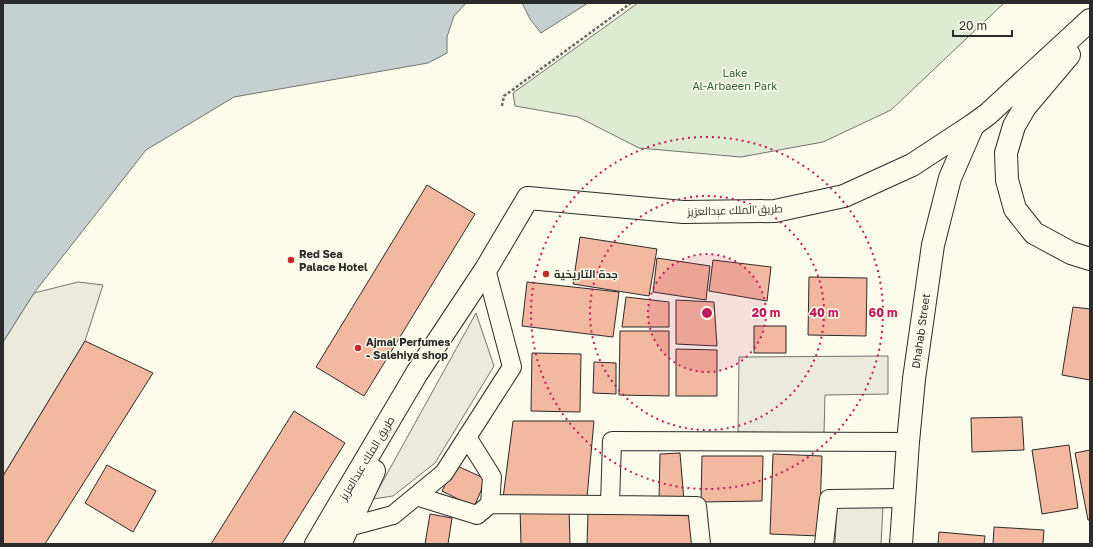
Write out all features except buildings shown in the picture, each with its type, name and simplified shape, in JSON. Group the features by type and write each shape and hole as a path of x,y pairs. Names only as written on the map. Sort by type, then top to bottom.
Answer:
{"main road":[{"name":"طريق الملك عبدالعزيز","path":"316,544 417,373 486,269 528,198 683,212 774,211 844,196 912,165 974,125 988,114 1090,20"},
{"path":"1090,30 1025,107 1014,126 1006,153 1007,180 1014,209 1034,233 1071,253 1090,259"},
{"name":"Dhahab Street","path":"901,544 908,442 921,325 933,245 950,178 974,125"},
{"name":"طريق الملك عبدالعزيز","path":"344,536 417,373"}],"street":[{"path":"344,536 393,515 444,473 512,368 486,269"},
{"path":"416,496 477,516 490,504 492,477 467,437"},
{"path":"610,505 612,442 908,442"},
{"path":"824,544 830,499 904,498"},
{"path":"490,504 697,506 701,544"}],"path":[{"path":"502,106 504,96 631,3"}],"green space":[{"name":"Lake Al-Arbaeen Park","path":"638,3 1004,3 891,110 823,142 741,157 639,148 578,117 515,106 513,93"}],"shaded area":[{"path":"3,3 466,3 454,16 447,37 447,53 428,63 234,97 146,150 34,293 3,342"},
{"path":"522,3 588,3 541,33 530,19"},
{"path":"78,282 103,285 85,341 3,476 3,342 34,293"},
{"path":"476,313 494,366 435,463 393,496 373,499"},
{"path":"888,356 888,394 825,395 824,433 738,432 739,357"},
{"path":"837,506 883,506 881,544 835,544"}],"place":[{"name":"Red Sea Palace Hotel","path":"291,260"},
{"name":"جدة التاريخية","path":"546,274"},
{"name":"Ajmal Perfumes - Salehiya shop","path":"358,348"}]}
